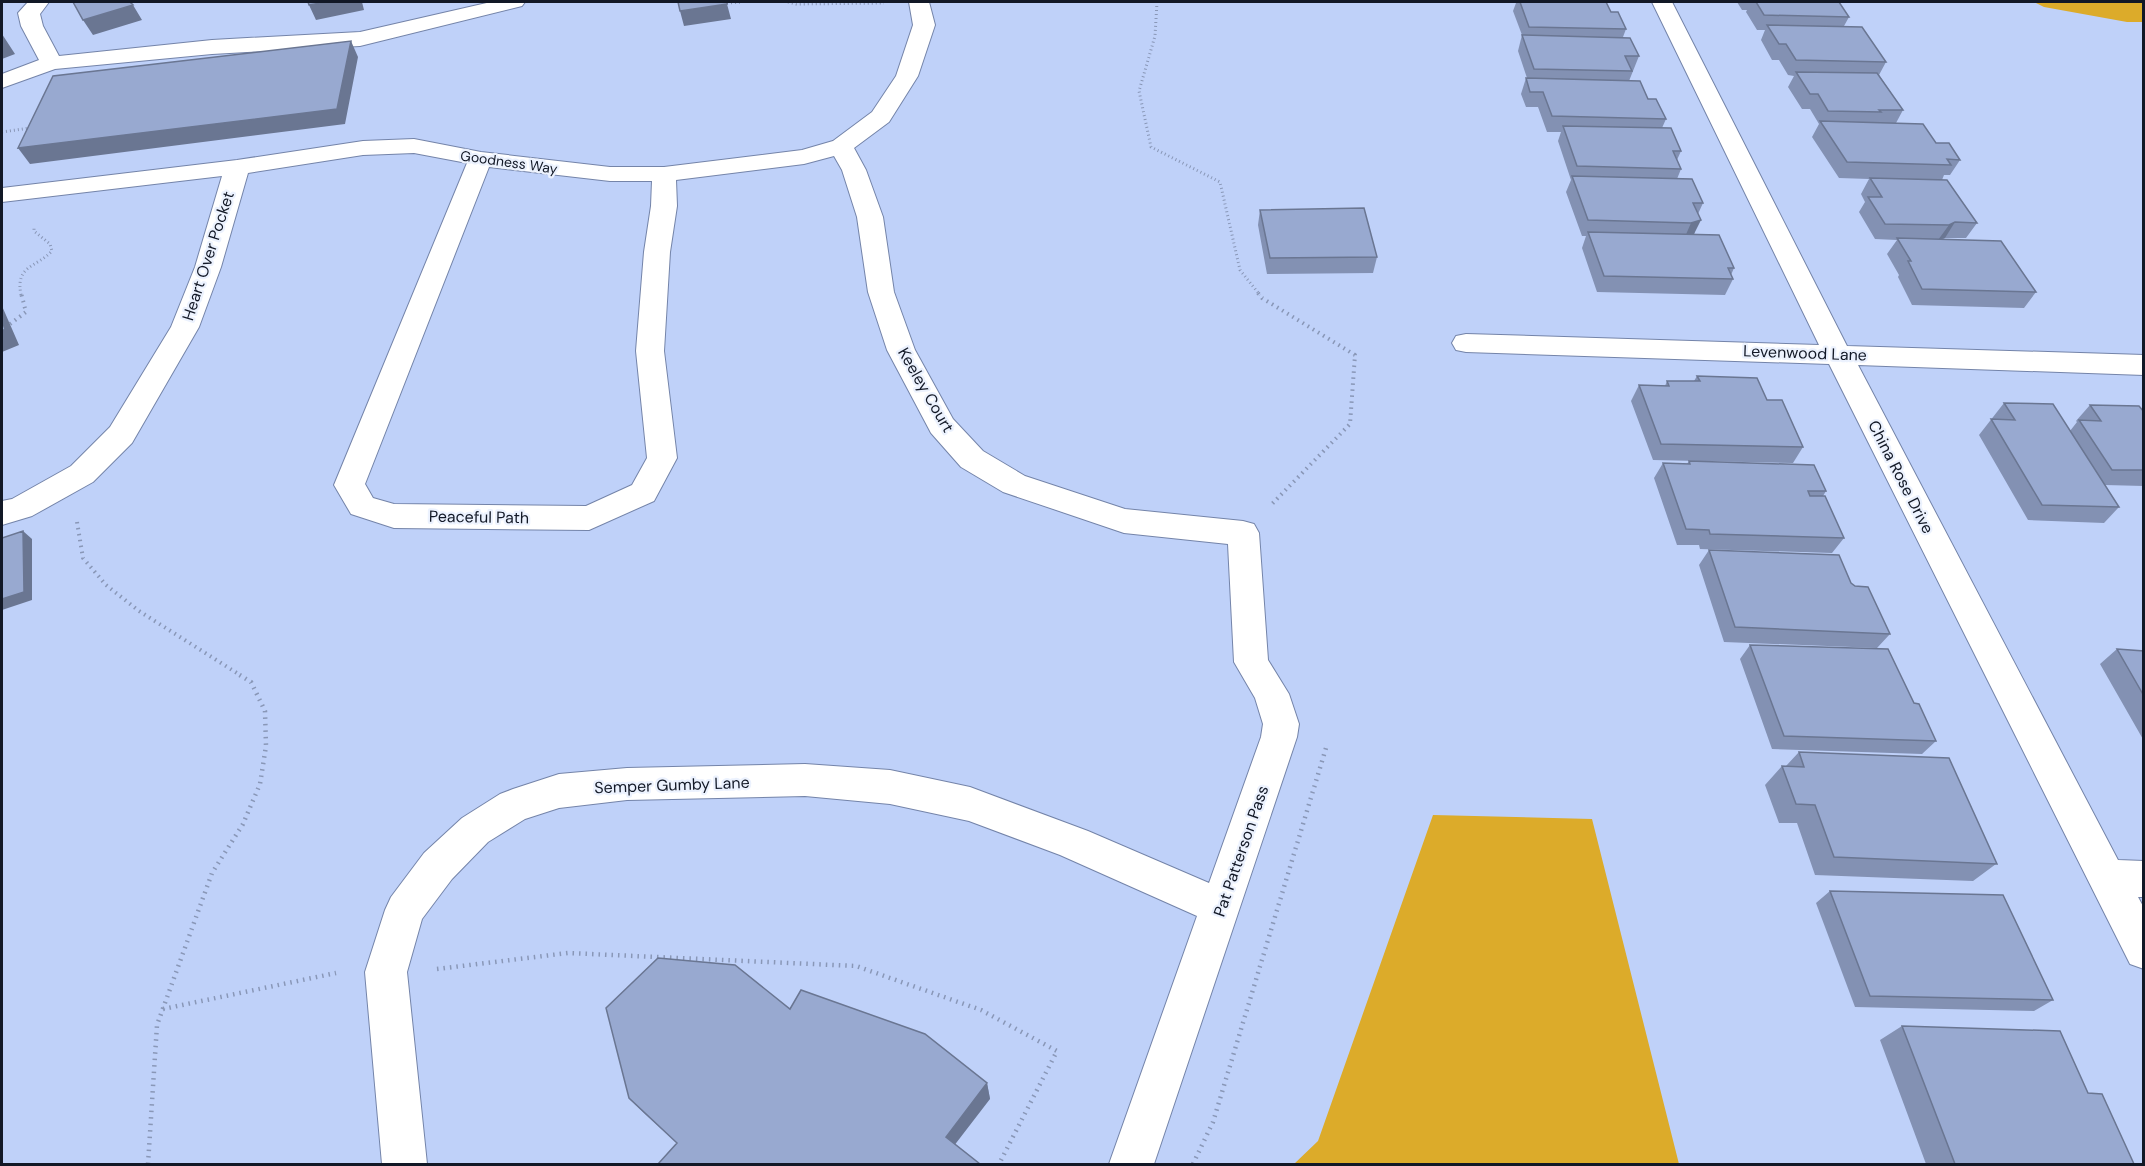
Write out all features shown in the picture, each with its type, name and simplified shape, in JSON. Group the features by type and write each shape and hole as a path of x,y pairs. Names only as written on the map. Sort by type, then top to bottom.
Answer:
{"street":[{"path":"39,2 29,14 32,26 52,63"},
{"path":"2,81 52,63 212,47 360,39 515,2"},
{"name":"Goodness Way","path":"2,195 363,148 404,146 482,159 610,174 664,174 804,157 841,146 881,117 907,76 924,25 919,2"},
{"name":"China Rose Drive","path":"1662,2 1838,355 2125,878 2144,950"},
{"path":"407,3 412,27"},
{"name":"Keeley Court","path":"841,146 854,170 870,217 881,292 902,350 942,426 972,459 1014,484 1124,521 1243,533"},
{"name":"Peaceful Path","path":"482,159 467,189 349,485 362,506 394,516 588,518 643,494 662,458 650,351 657,252 664,206 664,174"},
{"name":"Heart Over Pocket","path":"2,513 21,508 82,474 121,435 185,327 208,267 237,166"},
{"name":"Levenwood Lane","path":"1466,343 2144,365"},
{"name":"Pat Patterson Pass","path":"1132,1164 1280,737 1281,724 1270,694 1251,662 1243,533"},
{"name":"Semper Gumby Lane","path":"404,1164 386,972 405,910 438,866 476,830 513,806 559,791 627,784 805,780 890,787 970,804 1074,843 1221,907"}],"path":[{"path":"727,3 743,2"},
{"path":"789,2 894,3"},
{"path":"1156,2 1155,36 1139,91 1151,147 1220,182 1240,270 1262,298 1354,355 1350,424 1243,533"},
{"path":"2,132 32,127"},
{"path":"10,324 26,312 17,286 21,273 47,257 52,250 50,244 34,231 35,220"},
{"path":"76,517 83,558 106,585 139,612 251,682 265,711 266,746 260,784 243,824 212,873 156,1025 148,1164"},
{"path":"1193,1164 1213,1122 1326,748"},
{"path":"427,971 568,953 856,966 981,1010 1057,1051 999,1164"},
{"path":"162,1009 336,973"}],"shaded area":[{"path":"2034,2 2143,2 2143,22 2127,22 2044,7"},
{"path":"1433,815 1592,819 1679,1164 1294,1164 1318,1141"}],"building":[{"path":"73,2 130,2 133,5 83,20"},
{"path":"308,2 326,2 309,5"},
{"path":"678,2 727,2 727,4 680,11"},
{"path":"1520,2 1606,2 1611,12 1618,12 1626,29 1529,27"},
{"path":"1756,2 1839,2 1849,17 1764,15"},
{"path":"1767,25 1862,27 1886,62 1796,60 1786,44 1779,44"},
{"path":"1522,35 1630,38 1639,56 1625,56 1632,71 1534,69"},
{"path":"351,41 337,109 18,148 53,76"},
{"path":"1796,72 1877,73 1903,110 1828,111 1818,94 1810,94"},
{"path":"1526,78 1640,81 1648,99 1656,99 1666,119 1552,116 1543,92 1530,92"},
{"path":"1820,121 1923,124 1936,143 1949,143 1960,160 1947,159 1951,165 1847,162"},
{"path":"1563,126 1671,128 1681,151 1673,151 1681,169 1577,166"},
{"path":"1572,176 1692,179 1703,203 1693,203 1701,220 1691,223 1588,220"},
{"path":"1870,178 1947,180 1977,223 1885,224 1868,197 1882,197"},
{"path":"1364,208 1377,257 1270,258 1260,210"},
{"path":"1588,232 1719,235 1734,268 1728,268 1733,279 1604,276"},
{"path":"1897,238 2001,241 2036,292 1922,289 1908,261 1911,261"},
{"path":"1697,376 1757,378 1767,400 1782,400 1803,447 1661,444 1639,385 1669,386 1667,381 1700,381"},
{"path":"2004,403 2053,404 2119,507 2042,505 1991,419 2015,420"},
{"path":"2090,405 2139,406 2144,412 2144,470 2112,470 2079,420 2101,421"},
{"path":"1689,461 1814,465 1826,491 1808,491 1810,496 1825,496 1844,538 1710,534 1709,530 1686,529 1663,463 1690,464"},
{"path":"23,531 24,592 2,599 2,538"},
{"path":"1709,550 1839,555 1851,583 1855,586 1868,587 1890,634 1735,627"},
{"path":"1750,645 1888,649 1914,703 1919,704 1936,741 1784,736"},
{"path":"2117,649 2144,651 2144,696"},
{"path":"1799,752 1949,758 1997,864 1834,857 1815,805 1796,804 1782,766 1804,767"},
{"path":"1830,891 2003,895 2053,1000 1870,996"},
{"path":"658,958 735,965 790,1009 801,990 925,1034 987,1083 946,1137 980,1164 658,1164 677,1143 629,1098 606,1008"},
{"path":"1902,1026 2060,1031 2088,1093 2102,1094 2134,1164 1955,1164"}]}
